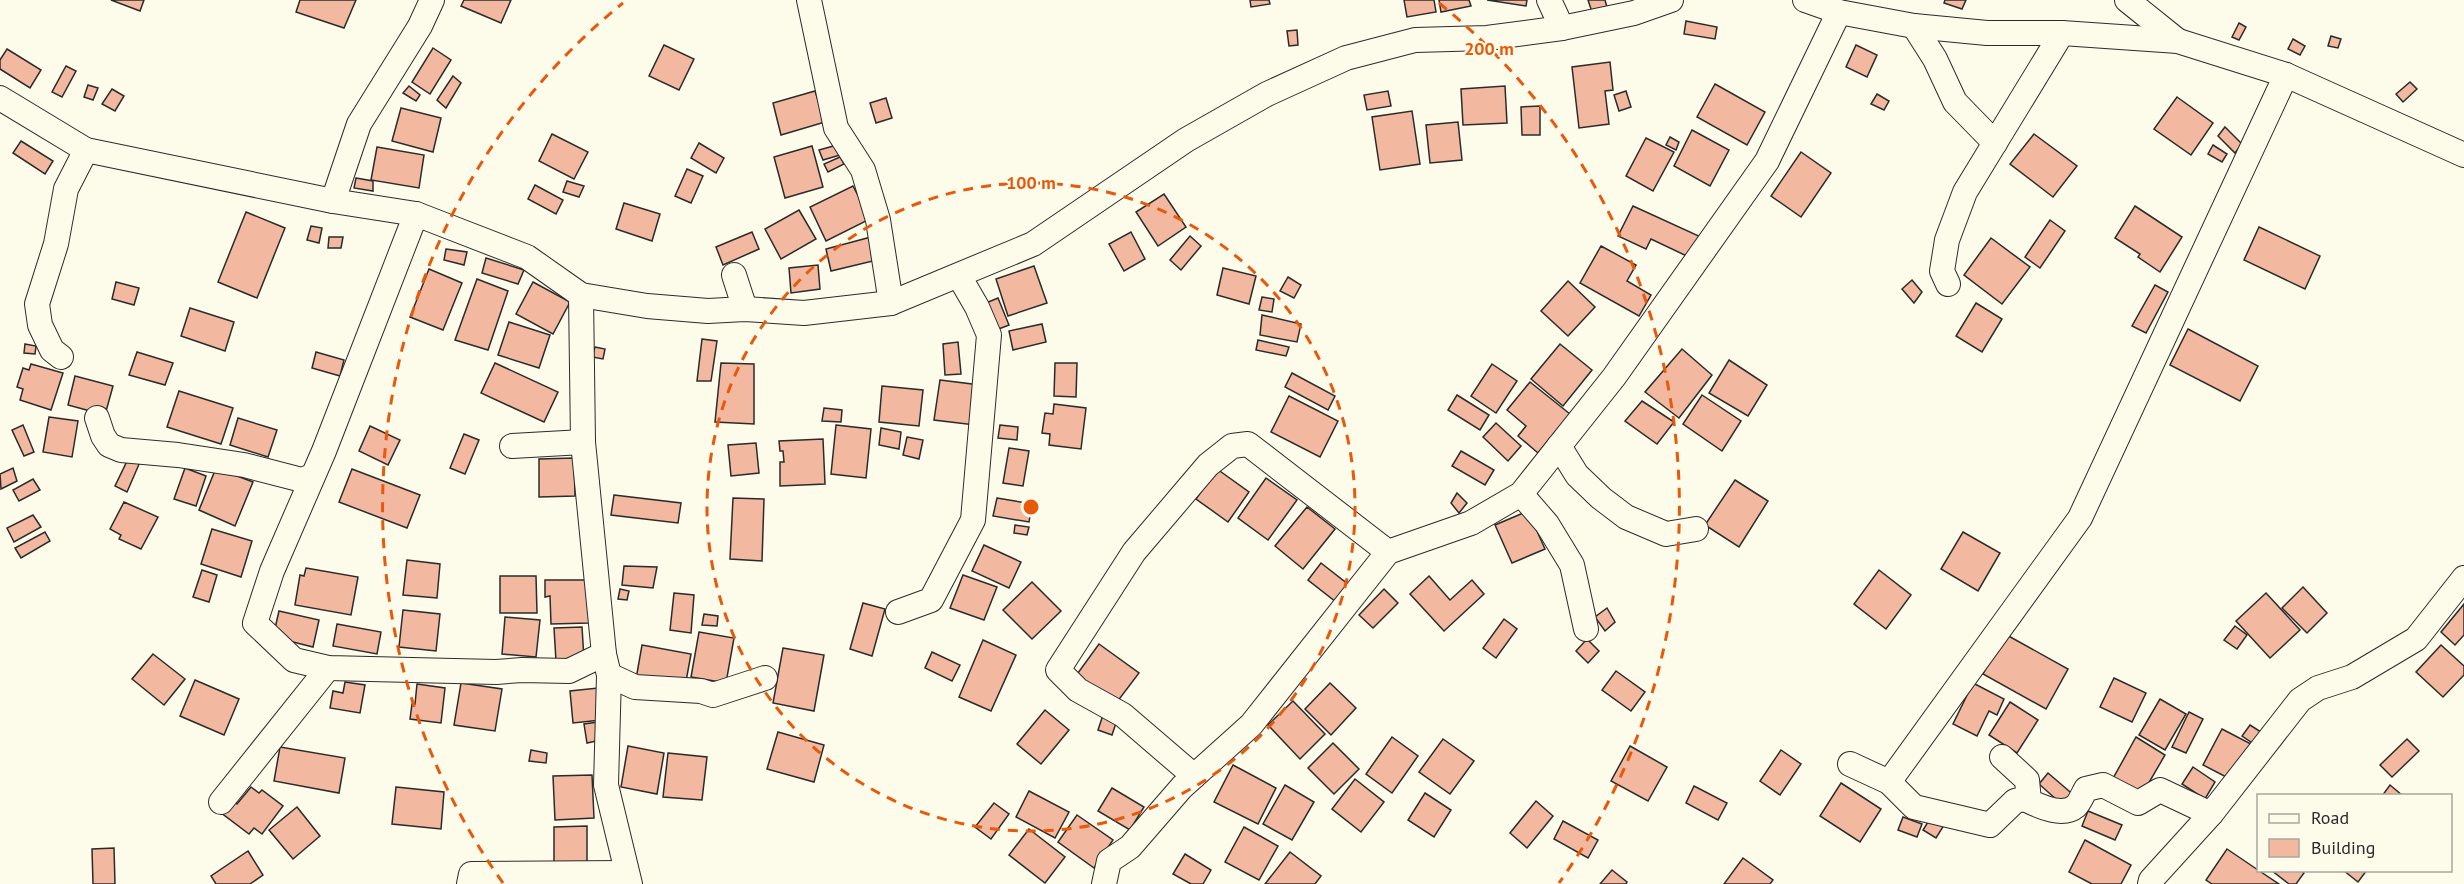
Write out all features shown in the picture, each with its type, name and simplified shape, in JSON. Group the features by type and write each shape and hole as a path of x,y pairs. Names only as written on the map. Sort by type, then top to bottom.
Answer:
{"street":[{"path":"333,201 359,124 420,26 432,0"},
{"path":"809,0 836,128 863,170 878,220 891,303"},
{"path":"1550,0 1562,28"},
{"path":"0,98 86,150 333,201 416,214 527,256 581,295 647,306 708,311 745,309 804,313 891,303 1033,244 1186,140 1267,94 1346,58 1415,40 1487,38 1562,28 1634,13 1671,0"},
{"path":"1805,0 1839,12 1914,26 1987,33 2062,33 2178,41 2286,75 2464,155"},
{"path":"2127,0 2178,41"},
{"path":"1104,884 1109,861 1130,847 1182,787 1251,725 1388,552 1471,523 1521,494 1614,377 1767,161 1839,12"},
{"path":"1914,26 1935,59 1955,102 1995,143"},
{"path":"1948,284 1942,271 1947,240 1965,192 2062,33"},
{"path":"1889,782 2080,518 2286,75"},
{"path":"61,357 52,350 40,325 37,304 57,244 66,189 86,150"},
{"path":"416,214 324,451 272,571 255,623 294,660 328,668 546,672 569,671 606,664 635,687 713,695 765,678"},
{"path":"734,275 745,309"},
{"path":"898,612 931,600 973,520 989,335 977,307 959,276"},
{"path":"469,884 471,874 628,878 606,785 606,664 583,442 581,295"},
{"path":"97,418 103,436 109,445 121,450 178,455 244,465 302,480 312,476"},
{"path":"512,446 583,442"},
{"path":"1194,776 1123,715 1078,690 1058,670 1134,552 1208,465 1232,446 1248,444 1388,552"},
{"path":"1559,446 1577,475 1601,498 1626,517 1666,534 1696,529"},
{"path":"1521,494 1547,524 1572,565 1586,629"},
{"path":"2150,884 2151,880 2211,814 2300,700 2318,688 2352,677 2416,639 2464,579"},
{"path":"221,802 328,668"},
{"path":"2002,757 2027,780 2029,801 2046,808 2068,810 2076,805 2086,789 2103,785 2138,804 2160,790 2211,814"},
{"path":"1850,764 1889,782 1914,807 1990,825 2014,801 2028,798"}],"building":[{"path":"111,0 144,0 140,11"},
{"path":"300,0 356,0 344,28 296,12"},
{"path":"464,0 511,0 501,23 461,6"},
{"path":"1250,0 1269,0 1270,4 1251,7"},
{"path":"1404,0 1434,0 1436,12 1407,17"},
{"path":"1439,0 1469,0 1471,6 1441,12"},
{"path":"1487,0 1527,0 1526,6"},
{"path":"1588,0 1605,0 1607,7 1592,12"},
{"path":"1945,0 1966,0 1962,9 1944,3"},
{"path":"1686,21 1717,27 1715,39 1684,34"},
{"path":"2239,23 2246,27 2239,40 2232,37"},
{"path":"1297,30 1298,45 1289,46 1287,31"},
{"path":"2331,36 2341,39 2338,48 2328,46"},
{"path":"2293,39 2305,46 2300,55 2288,49"},
{"path":"664,45 694,59 679,90 649,76"},
{"path":"1856,45 1877,55 1867,77 1846,67"},
{"path":"433,48 451,60 430,94 412,82"},
{"path":"7,49 41,70 30,88 0,69 0,60"},
{"path":"1610,62 1613,90 1605,91 1609,124 1579,128 1572,67"},
{"path":"66,66 76,71 62,97 52,92"},
{"path":"453,76 461,83 446,108 437,100"},
{"path":"2410,82 2417,89 2403,102 2396,94"},
{"path":"1715,84 1765,112 1747,145 1697,117"},
{"path":"88,85 98,88 93,100 84,97"},
{"path":"409,86 420,95 416,101 403,93"},
{"path":"1505,86 1507,123 1463,125 1461,89"},
{"path":"112,89 124,96 115,111 102,104"},
{"path":"815,91 825,122 781,135 773,103"},
{"path":"1388,91 1391,106 1367,110 1364,95"},
{"path":"1626,91 1631,107 1619,111 1614,95"},
{"path":"1877,94 1889,101 1884,110 1871,104"},
{"path":"2177,97 2213,123 2191,155 2154,129"},
{"path":"886,98 892,118 876,123 870,103"},
{"path":"1540,106 1540,135 1522,135 1521,107"},
{"path":"401,108 441,118 433,152 392,141"},
{"path":"1412,111 1420,164 1380,170 1372,117"},
{"path":"1458,122 1462,160 1430,163 1426,125"},
{"path":"2225,127 2242,144 2235,153 2218,136"},
{"path":"1692,130 1729,150 1710,186 1674,166"},
{"path":"552,134 588,152 574,179 539,161"},
{"path":"2034,134 2077,166 2053,197 2010,164"},
{"path":"1670,137 1679,142 1676,150 1666,145"},
{"path":"1646,138 1674,152 1653,191 1626,176"},
{"path":"21,141 53,161 45,174 13,153"},
{"path":"699,143 724,158 716,173 691,158"},
{"path":"837,145 840,155 823,160 819,150"},
{"path":"2213,145 2227,154 2222,162 2208,154"},
{"path":"812,146 823,187 785,198 774,157"},
{"path":"377,147 424,155 419,188 371,180"},
{"path":"1801,152 1831,173 1801,217 1771,196"},
{"path":"840,157 844,164 828,172 824,164"},
{"path":"687,169 703,176 691,203 675,196"},
{"path":"356,178 373,181 373,191 354,188"},
{"path":"567,181 584,186 579,197 563,192"},
{"path":"535,185 563,200 556,214 528,199"},
{"path":"853,186 870,219 826,241 810,207"},
{"path":"1164,194 1186,227 1158,246 1136,212"},
{"path":"624,203 660,214 652,241 616,229"},
{"path":"1633,206 1701,237 1691,258 1651,239 1646,249 1618,236"},
{"path":"2135,206 2182,237 2160,272 2138,257 2140,254 2115,238"},
{"path":"799,210 816,239 781,259 765,229"},
{"path":"246,212 285,228 257,298 218,282"},
{"path":"2050,220 2065,231 2040,268 2025,257"},
{"path":"311,226 322,228 319,243 307,240"},
{"path":"2259,227 2320,256 2305,289 2244,260"},
{"path":"752,232 759,249 723,265 716,247"},
{"path":"1131,232 1145,259 1124,271 1109,244"},
{"path":"1190,236 1201,246 1181,270 1170,260"},
{"path":"329,237 343,237 341,248 328,248"},
{"path":"871,237 877,260 831,271 826,249"},
{"path":"1991,238 2030,267 2002,304 1964,275"},
{"path":"1601,246 1636,265 1627,281 1651,295 1639,316 1580,283"},
{"path":"446,249 467,252 464,265 444,260"},
{"path":"486,258 524,270 518,284 482,273"},
{"path":"818,265 820,289 791,293 789,268"},
{"path":"1034,266 1047,303 1008,316 996,279"},
{"path":"1223,268 1256,276 1249,304 1217,295"},
{"path":"429,269 462,283 443,330 410,317"},
{"path":"1288,277 1301,285 1294,298 1280,291"},
{"path":"477,279 508,291 488,350 455,340"},
{"path":"1912,280 1922,292 1914,303 1902,289"},
{"path":"1568,281 1595,307 1568,336 1541,311"},
{"path":"116,282 139,288 134,305 112,299"},
{"path":"533,282 570,302 553,334 516,314"},
{"path":"2155,285 2168,292 2146,333 2132,326"},
{"path":"1262,297 1274,299 1272,312 1259,310"},
{"path":"998,298 1009,325 996,330 986,303"},
{"path":"1976,303 2002,319 1982,352 1956,336"},
{"path":"190,308 234,322 225,351 181,336"},
{"path":"1262,315 1301,324 1297,342 1260,335"},
{"path":"509,322 550,335 539,368 498,355"},
{"path":"1042,324 1046,342 1013,350 1009,331"},
{"path":"2188,329 2258,366 2240,401 2170,365"},
{"path":"702,339 717,341 711,381 697,381"},
{"path":"1258,340 1289,347 1286,356 1256,350"},
{"path":"958,342 961,374 945,375 943,344"},
{"path":"25,344 36,346 35,354 24,353"},
{"path":"1560,344 1592,370 1563,406 1531,379"},
{"path":"595,347 605,349 603,359 592,357"},
{"path":"1682,349 1712,375 1679,418 1645,392"},
{"path":"137,352 173,363 165,385 129,375"},
{"path":"316,352 344,360 340,376 312,368"},
{"path":"1729,360 1767,385 1748,416 1709,393"},
{"path":"495,363 558,392 544,422 481,393"},
{"path":"721,363 754,364 754,424 715,422"},
{"path":"1055,363 1077,363 1076,397 1054,396"},
{"path":"31,364 63,373 51,410 20,400 23,389 17,387 23,368 29,370"},
{"path":"1492,364 1517,381 1496,413 1471,396"},
{"path":"1292,373 1335,396 1328,410 1285,387"},
{"path":"75,376 113,386 105,415 68,405"},
{"path":"940,380 980,385 975,425 934,420"},
{"path":"1530,382 1570,414 1538,453 1518,436 1526,426 1507,410"},
{"path":"882,386 923,390 919,426 879,422"},
{"path":"179,391 233,408 221,444 167,427"},
{"path":"1457,395 1489,415 1480,430 1448,410"},
{"path":"1702,395 1741,421 1722,451 1683,424"},
{"path":"1289,396 1338,421 1320,457 1271,432"},
{"path":"1642,401 1674,422 1657,444 1625,421"},
{"path":"1054,404 1086,408 1081,449 1049,445 1050,434 1042,433 1045,413 1053,414"},
{"path":"824,408 842,410 841,422 822,421"},
{"path":"49,417 78,421 72,457 43,452"},
{"path":"238,418 277,430 268,457 230,445"},
{"path":"1496,423 1521,446 1508,461 1483,437"},
{"path":"23,425 34,452 24,456 12,430"},
{"path":"836,425 871,429 866,478 831,474"},
{"path":"1000,425 1018,427 1017,440 998,438"},
{"path":"370,426 400,440 388,465 359,451"},
{"path":"881,428 901,432 899,449 879,445"},
{"path":"464,434 479,440 465,474 450,468"},
{"path":"907,437 923,440 919,459 903,455"},
{"path":"823,439 825,484 780,486 780,462 784,462 779,441"},
{"path":"756,443 759,473 731,476 728,445"},
{"path":"1009,448 1029,451 1023,486 1003,483"},
{"path":"1461,451 1494,470 1485,485 1452,466"},
{"path":"129,457 140,462 127,492 115,486"},
{"path":"574,458 575,496 539,497 539,459"},
{"path":"13,468 17,481 1,489 0,474"},
{"path":"185,468 206,476 196,506 174,499"},
{"path":"216,468 253,482 235,526 199,510"},
{"path":"352,469 420,495 407,528 339,502"},
{"path":"1217,469 1249,492 1228,522 1196,499"},
{"path":"1266,478 1297,500 1268,540 1238,518"},
{"path":"33,479 40,490 19,501 13,490"},
{"path":"1735,480 1768,501 1739,547 1705,525"},
{"path":"1457,493 1467,503 1459,513 1451,503"},
{"path":"614,495 681,503 678,523 611,515"},
{"path":"733,498 764,499 762,561 730,559"},
{"path":"997,498 1032,504 1029,522 993,516"},
{"path":"124,502 158,517 141,549 119,539 121,535 110,529"},
{"path":"1307,507 1335,529 1303,569 1275,546"},
{"path":"1528,511 1545,549 1512,563 1495,525"},
{"path":"33,515 41,527 14,542 7,528"},
{"path":"1015,525 1029,527 1027,535 1014,533"},
{"path":"212,529 252,541 241,577 201,564"},
{"path":"45,532 50,541 21,558 15,548"},
{"path":"1963,532 2000,553 1978,591 1941,569"},
{"path":"984,545 1021,562 1009,588 972,571"},
{"path":"407,560 440,564 437,598 403,595"},
{"path":"1321,563 1349,585 1336,602 1308,580"},
{"path":"624,566 657,567 653,588 622,585"},
{"path":"306,568 358,577 351,615 295,605 300,575 304,576"},
{"path":"202,570 217,575 209,602 193,597"},
{"path":"1879,570 1911,595 1886,629 1854,604"},
{"path":"963,575 997,587 984,620 950,608"},
{"path":"500,576 536,576 537,613 500,613"},
{"path":"1429,576 1450,600 1472,580 1484,594 1444,631 1410,594"},
{"path":"545,580 588,580 589,623 551,624 550,596 545,597"},
{"path":"1032,582 1061,611 1032,639 1003,610"},
{"path":"2303,587 2327,613 2307,633 2282,608"},
{"path":"620,589 629,591 627,600 618,599"},
{"path":"1384,589 1398,603 1373,628 1359,615"},
{"path":"674,593 694,595 691,633 670,630"},
{"path":"2266,593 2300,630 2270,658 2236,621"},
{"path":"863,603 885,609 872,656 850,649"},
{"path":"2464,604 2464,635 2455,645 2441,632"},
{"path":"1607,608 1615,622 1605,631 1595,617"},
{"path":"403,610 440,614 436,651 399,647"},
{"path":"279,611 319,620 313,647 273,637"},
{"path":"704,614 718,616 717,626 702,625"},
{"path":"505,617 540,620 536,657 502,654"},
{"path":"1504,619 1517,629 1496,658 1483,648"},
{"path":"337,624 381,632 377,654 333,646"},
{"path":"2235,626 2247,635 2237,649 2224,640"},
{"path":"582,627 584,659 556,661 554,628"},
{"path":"699,632 734,638 726,683 691,677"},
{"path":"2005,634 2068,669 2046,709 1983,674"},
{"path":"1587,639 1599,651 1588,663 1576,651"},
{"path":"983,640 1016,655 991,711 959,697"},
{"path":"1099,644 1139,673 1114,706 1075,677"},
{"path":"642,645 691,654 685,687 636,679"},
{"path":"2441,645 2464,666 2464,675 2443,697 2416,672"},
{"path":"783,648 824,655 814,711 773,703"},
{"path":"932,652 960,665 952,681 925,668"},
{"path":"153,654 185,679 164,705 132,679"},
{"path":"1616,671 1645,692 1631,711 1602,690"},
{"path":"2114,678 2146,693 2132,722 2100,707"},
{"path":"195,680 239,699 224,735 180,716"},
{"path":"345,682 365,685 360,713 330,708 333,691 343,693"},
{"path":"461,683 502,689 495,731 454,725"},
{"path":"1330,683 1356,708 1331,735 1305,709"},
{"path":"1973,683 2004,699 1997,715 1989,711 1977,736 1953,724"},
{"path":"417,684 445,688 441,723 410,719 412,704 415,704"},
{"path":"598,688 601,720 573,723 570,691"},
{"path":"2160,699 2186,714 2165,750 2139,735"},
{"path":"1293,701 1325,734 1300,759 1268,725"},
{"path":"2010,702 2038,720 2017,753 1989,735"},
{"path":"1045,710 1069,730 1041,764 1017,744"},
{"path":"2189,712 2203,719 2186,753 2172,747"},
{"path":"1103,715 1117,720 1112,735 1098,730"},
{"path":"598,722 601,740 587,743 584,724"},
{"path":"2250,725 2261,732 2254,744 2242,736"},
{"path":"2222,729 2251,744 2232,780 2203,765"},
{"path":"778,732 824,745 814,782 767,769"},
{"path":"1392,737 1418,756 1392,793 1366,774"},
{"path":"2136,737 2165,755 2140,798 2111,782"},
{"path":"1443,739 1474,761 1450,794 1419,772"},
{"path":"2407,739 2419,751 2392,777 2380,765"},
{"path":"1333,743 1359,769 1334,794 1308,768"},
{"path":"628,746 664,753 657,794 621,787"},
{"path":"1630,746 1667,767 1648,801 1611,781"},
{"path":"280,747 345,758 339,793 274,781"},
{"path":"531,750 547,753 546,763 529,761"},
{"path":"1781,750 1801,764 1780,795 1760,781"},
{"path":"668,753 707,757 702,800 663,797"},
{"path":"1233,765 1276,788 1258,824 1214,802"},
{"path":"2193,767 2215,782 2205,799 2182,784"},
{"path":"2048,773 2076,797 2066,808 2039,784"},
{"path":"592,775 594,818 555,820 553,776"},
{"path":"1355,779 1384,802 1361,832 1332,809"},
{"path":"1841,783 1881,809 1860,842 1820,816"},
{"path":"1285,785 1314,802 1292,840 1263,824"},
{"path":"2390,785 2401,794 2383,794"},
{"path":"1694,786 1727,803 1718,820 1686,803"},
{"path":"251,787 259,793 262,790 283,806 262,834 254,828 249,834 220,812 230,799 237,804"},
{"path":"396,787 444,792 441,829 392,824"},
{"path":"1112,788 1144,807 1130,830 1098,811"},
{"path":"1029,791 1069,812 1055,838 1016,817"},
{"path":"1425,793 1451,810 1434,837 1408,820"},
{"path":"1536,801 1553,816 1527,848 1510,833"},
{"path":"994,803 1009,814 991,839 975,827"},
{"path":"297,807 320,836 293,859 269,830"},
{"path":"2088,811 2122,825 2115,840 2082,826"},
{"path":"1933,814 1946,822 1936,838 1923,830"},
{"path":"1077,815 1113,840 1094,868 1058,842"},
{"path":"1903,817 1922,824 1917,837 1898,830"},
{"path":"1563,821 1598,840 1588,858 1554,839"},
{"path":"587,826 587,866 554,867 554,827"},
{"path":"1244,827 1278,846 1259,880 1225,862"},
{"path":"1029,829 1065,857 1045,883 1009,855"},
{"path":"2085,840 2131,865 2121,884 2092,884 2069,872"},
{"path":"114,848 115,884 93,884 92,849"},
{"path":"2227,849 2257,869 2257,872 2261,872 2279,884 2212,884 2206,880"},
{"path":"248,851 263,875 250,884 216,884 211,876"},
{"path":"1290,852 1321,876 1315,884 1265,884"},
{"path":"1185,854 1211,870 1203,884 1191,884 1173,874"},
{"path":"1743,858 1773,880 1770,884 1724,884"},
{"path":"1612,870 1627,882 1626,884 1600,884"},
{"path":"2274,872 2304,873 2296,884 2289,884"},
{"path":"2346,872 2366,872 2358,882"}]}
